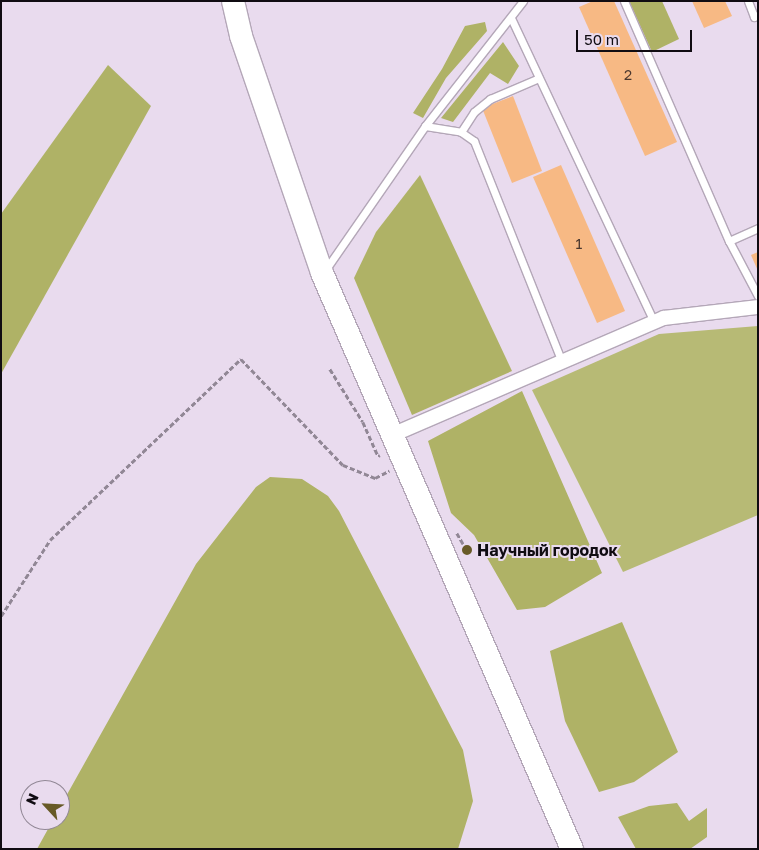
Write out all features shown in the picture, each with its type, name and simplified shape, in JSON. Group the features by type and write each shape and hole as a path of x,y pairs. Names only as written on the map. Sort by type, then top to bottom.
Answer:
{"main road":[{"path":"232,1 241,36 322,273 572,849"}],"street":[{"path":"392,435 664,318 758,307"}],"lane":[{"path":"322,273 425,126 523,1"},
{"path":"624,1 729,241 758,296"},
{"path":"748,1 754,17 758,15"},
{"path":"511,18 654,322"},
{"path":"461,132 474,112 490,99 539,78"},
{"path":"425,126 461,132 474,141 562,362"},
{"path":"729,241 758,228"}],"path":[{"path":"1,616 50,540 241,359 344,466 375,478 404,464"},
{"path":"330,369 363,422 378,456"}],"green space":[{"path":"629,1 662,1 679,39 652,52"},
{"path":"485,22 487,31 446,78 423,118 413,113 442,69 465,26"},
{"path":"503,42 519,66 508,84 490,73 453,122 441,118"},
{"path":"108,65 151,106 1,374 1,214"},
{"path":"420,175 512,371 412,415 354,278 376,232"},
{"path":"758,326 758,515 623,572 532,390 659,334"},
{"path":"522,391 602,573 545,607 517,610 474,535 451,513 428,441"},
{"path":"270,477 302,479 328,496 339,511 463,750 473,801 458,849 37,849 47,830 70,830 70,789 196,564 256,487"},
{"path":"622,622 678,752 634,782 599,792 565,721 550,651"},
{"path":"677,803 689,821 707,808 707,837 690,849 636,849 618,817 649,806"}],"building":[{"path":"593,1 614,1 677,142 645,156 579,7"},
{"path":"692,1 725,1 732,16 704,28"},
{"path":"513,96 542,171 512,183 482,108"},
{"path":"561,165 625,311 597,323 533,177"},
{"path":"758,252 758,271 751,255"}],"place":[{"name":"Научный городок","path":"467,550"}]}
